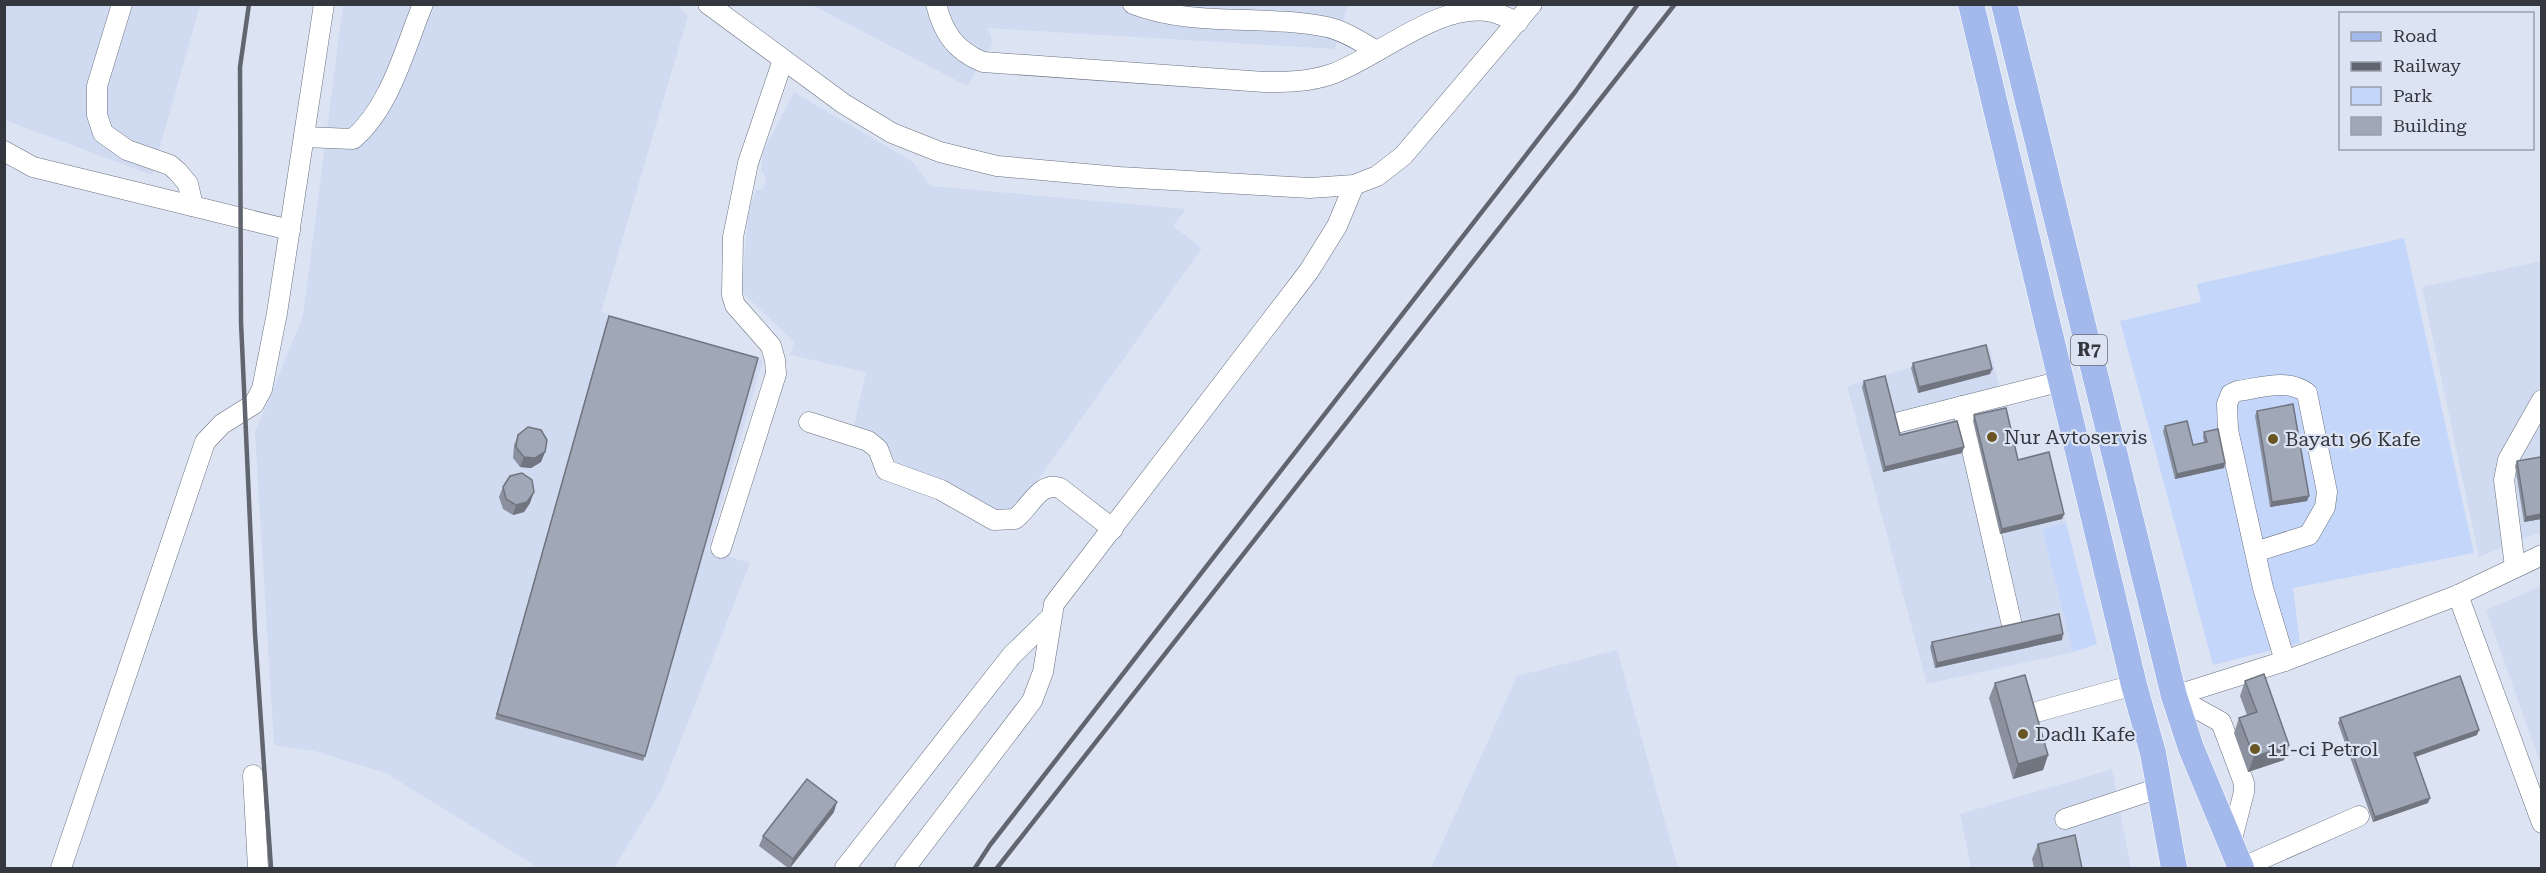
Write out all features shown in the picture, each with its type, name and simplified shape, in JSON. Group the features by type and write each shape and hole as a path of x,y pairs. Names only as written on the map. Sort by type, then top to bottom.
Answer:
{"main road":[{"name":"R7","path":"1971,4 2134,685 2153,753 2174,868"},
{"name":"R7","path":"2004,4 2174,696 2191,748 2241,868"}],"street":[{"path":"122,4 97,86 97,115 103,133 127,150 170,165 188,184 193,206"},
{"path":"61,868 204,442 222,424 254,404 262,389 277,313 324,4"},
{"path":"304,137 353,139 368,126 385,98 423,4"},
{"path":"708,4 844,104 892,134 940,152 997,166 1119,177 1310,188 1354,185 1377,176 1403,156 1532,4"},
{"path":"936,4 942,26 951,41 969,56 983,62 1264,82 1304,82 1333,74 1444,16 1469,12 1491,12 1518,22"},
{"path":"1133,4 1170,14 1328,27 1348,34 1377,51"},
{"path":"721,548 776,374 771,346 735,305 732,295 733,237 748,163 783,60"},
{"path":"4,152 33,167 290,230"},
{"path":"905,868 1032,701 1043,672 1054,604 1065,587 1113,529 1309,271 1337,226 1354,185"},
{"path":"1900,422 2061,381"},
{"path":"2255,552 2309,535 2325,507 2327,492 2307,393 2298,386 2287,384 2238,391 2231,394 2227,404 2228,430 2255,552 2263,588 2285,661"},
{"path":"2516,567 2504,480 2508,460 2541,400"},
{"path":"1962,406 2011,621"},
{"path":"809,422 868,441 878,449 886,470 941,490 994,520 1015,519 1041,491 1054,486 1060,488 1113,529"},
{"path":"2174,696 2285,661 2458,595 2541,555"},
{"path":"2458,595 2541,824"},
{"path":"845,868 1012,655 1050,618"},
{"path":"2040,711 2134,685"},
{"path":"2174,696 2221,722 2244,783 2244,792 2230,843"},
{"path":"253,776 258,868"},
{"path":"2065,819 2159,788"},
{"path":"2241,868 2359,816"}],"shaded area":[{"path":"676,4 688,16 601,312 763,360 708,550 750,563 661,791 614,868 539,868 386,773 314,751 274,745 255,433 303,316 343,5"},
{"path":"4,5 200,5 152,175 5,120"},
{"path":"812,5 1348,5 1335,49 988,28 993,43 967,86"},
{"path":"794,92 913,162 931,186 1186,209 1173,226 1202,248 1016,511 987,508 952,484 896,463 885,441 853,430 866,372 790,355 794,342 741,291 749,210 756,190 763,189 766,177 761,171 763,152"},
{"path":"2541,261 2541,532 2479,557 2422,287"},
{"path":"1989,345 2018,459 2050,453 2066,523 2042,529 2073,652 1927,684 1847,386"},
{"path":"2541,586 2541,765 2486,610"},
{"path":"1617,650 1678,868 1431,868 1517,676"},
{"path":"2112,769 2131,868 1971,868 1960,814"}],"green space":[{"path":"2404,238 2474,553 2293,588 2300,643 2213,665 2120,321 2201,302 2197,284"},
{"path":"2066,523 2097,644 2073,652 2042,529"}],"building":[{"path":"609,316 758,358 645,756 497,714"},
{"path":"1986,345 1992,369 1919,387 1913,363"},
{"path":"1885,376 1900,435 1957,421 1964,447 1885,467 1864,381"},
{"path":"2293,404 2309,496 2272,502 2257,411"},
{"path":"2006,408 2018,460 2049,452 2064,514 2002,529 1974,415"},
{"path":"2187,421 2193,445 2207,442 2204,432 2218,429 2225,463 2177,474 2165,426"},
{"path":"528,427 541,430 547,440 545,452 535,458 524,457 516,447 518,435"},
{"path":"2541,457 2541,514 2526,517 2517,461"},
{"path":"522,473 532,480 534,492 527,502 516,505 506,499 503,487 510,476"},
{"path":"2059,614 2063,634 1937,663 1932,642"},
{"path":"2264,674 2289,745 2254,757 2239,718 2257,712 2245,681"},
{"path":"2025,675 2048,755 2018,764 1995,683"},
{"path":"2460,676 2479,730 2414,753 2430,798 2375,817 2340,718"},
{"path":"807,779 837,802 793,859 763,836"},
{"path":"2075,835 2082,868 2043,868 2038,844"}],"railway":[{"path":"249,4 240,67 241,322 255,634 271,868"},
{"path":"975,868 990,845 1575,92 1638,4"},
{"path":"997,868 1675,4"}],"place":[{"name":"Nur Avtoservis","path":"1992,437"},
{"name":"Bayatı 96 Kafe","path":"2273,439"},
{"name":"Dadlı Kafe","path":"2023,734"},
{"name":"11-ci Petrol","path":"2255,749"}]}
